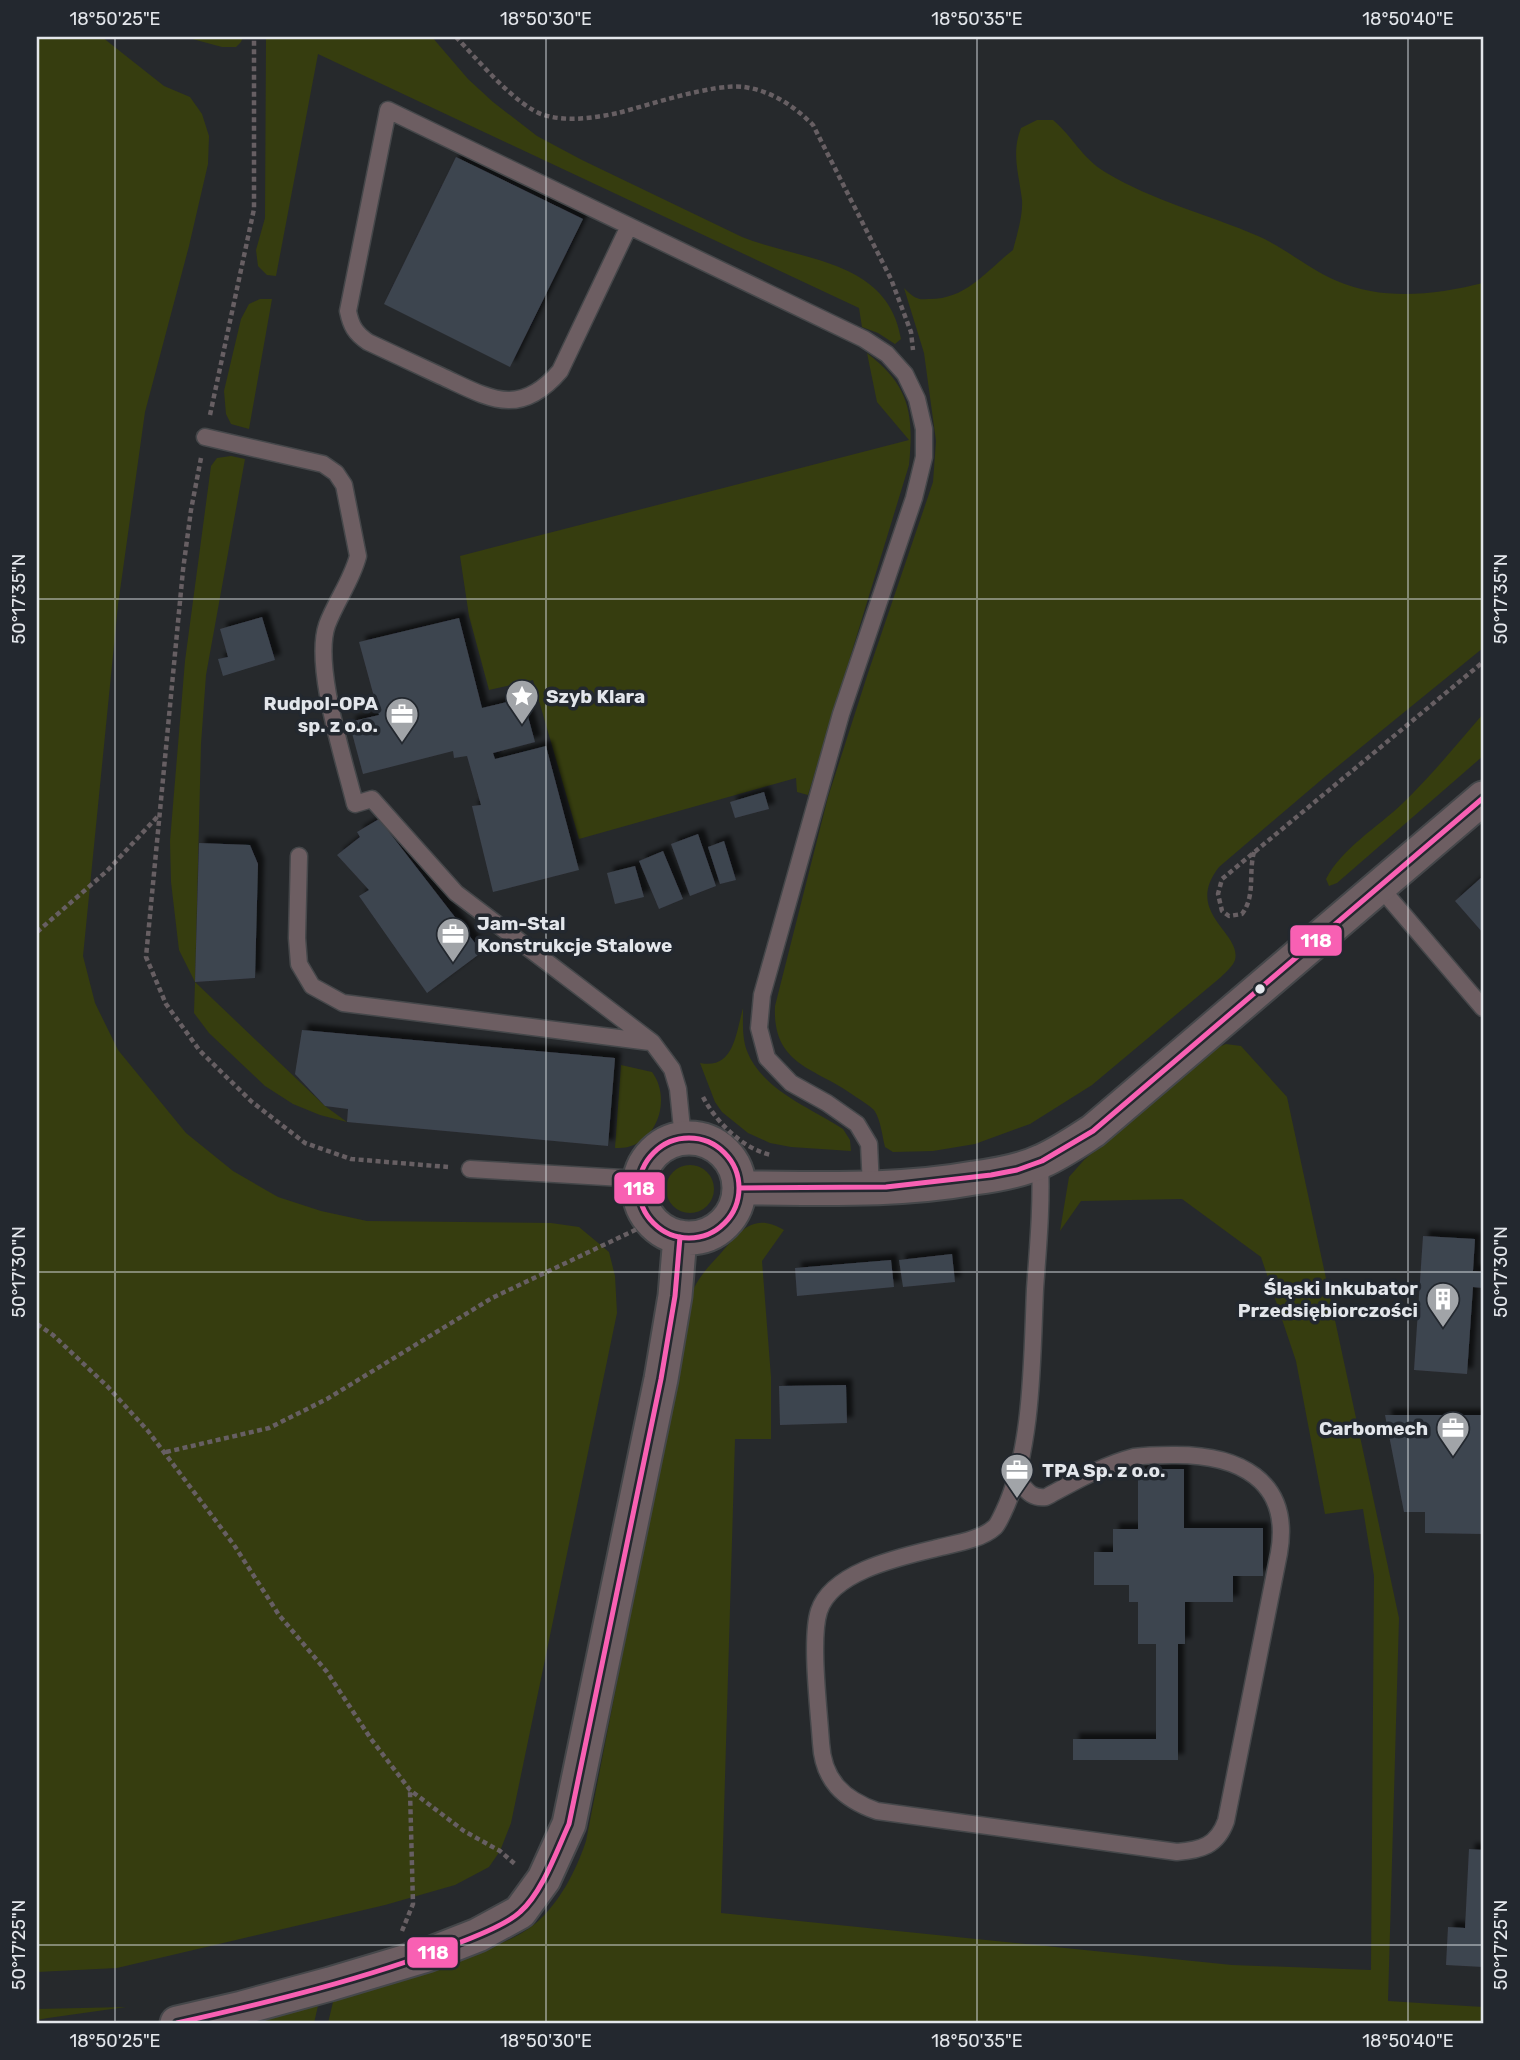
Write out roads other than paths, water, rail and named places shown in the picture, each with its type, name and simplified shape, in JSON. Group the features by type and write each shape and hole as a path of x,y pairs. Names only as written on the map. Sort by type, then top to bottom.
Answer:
{"street":[{"path":"739,1188 943,1184 1000,1174 1040,1162 1064,1150 1093,1131 1483,798"},
{"path":"683,1139 700,1140 715,1146 728,1157 736,1171 739,1188 734,1209 721,1226 694,1238 666,1230 643,1210 639,1195 639,1179 645,1164 655,1152 668,1143 683,1139"},
{"path":"177,2023 242,2008 388,1967 478,1935 520,1912 544,1879 569,1824 661,1379 676,1296 666,1230"}],"lane":[{"path":"629,226 560,371 548,385 531,396 519,400 492,400 368,342 356,334 350,324 348,310 388,110 864,339 887,354 905,374 917,399 924,429 924,457 841,714 762,995 759,1028 767,1058 791,1083 857,1124 869,1144 871,1187"},
{"path":"205,437 323,464 336,473 344,485 358,556 356,567 327,625 322,648 323,671 355,804 372,799 456,893 652,1042 672,1069 678,1089 683,1139"},
{"path":"299,856 299,964 313,986 343,1003 652,1042"},
{"path":"1378,886 1483,1008"},
{"path":"1016,1478 1030,1495 1036,1498 1046,1497 1099,1469 1134,1457 1190,1455 1220,1459 1240,1467 1258,1477 1271,1491 1281,1524 1279,1553 1226,1821 1221,1834 1208,1845 1194,1851 1177,1852 877,1811 857,1804 843,1793 826,1771 821,1753 816,1642 820,1610 825,1599 839,1585 859,1573 893,1559 969,1541 995,1527 1016,1478 1030,1406 1040,1162"},
{"path":"470,1169 639,1179"}],"place":[{"name":"Szyb Klara","path":"522,726"},
{"name":"Rudpol-OPA sp. z o.o.","path":"402,744"},
{"name":"Jam-Stal Konstrukcje Stalowe","path":"453,964"},
{"name":"Śląski Inkubator Przedsiębiorczości","path":"1443,1329"},
{"name":"Carbomech","path":"1453,1458"},
{"name":"TPA Sp. z o.o.","path":"1017,1500"}]}
